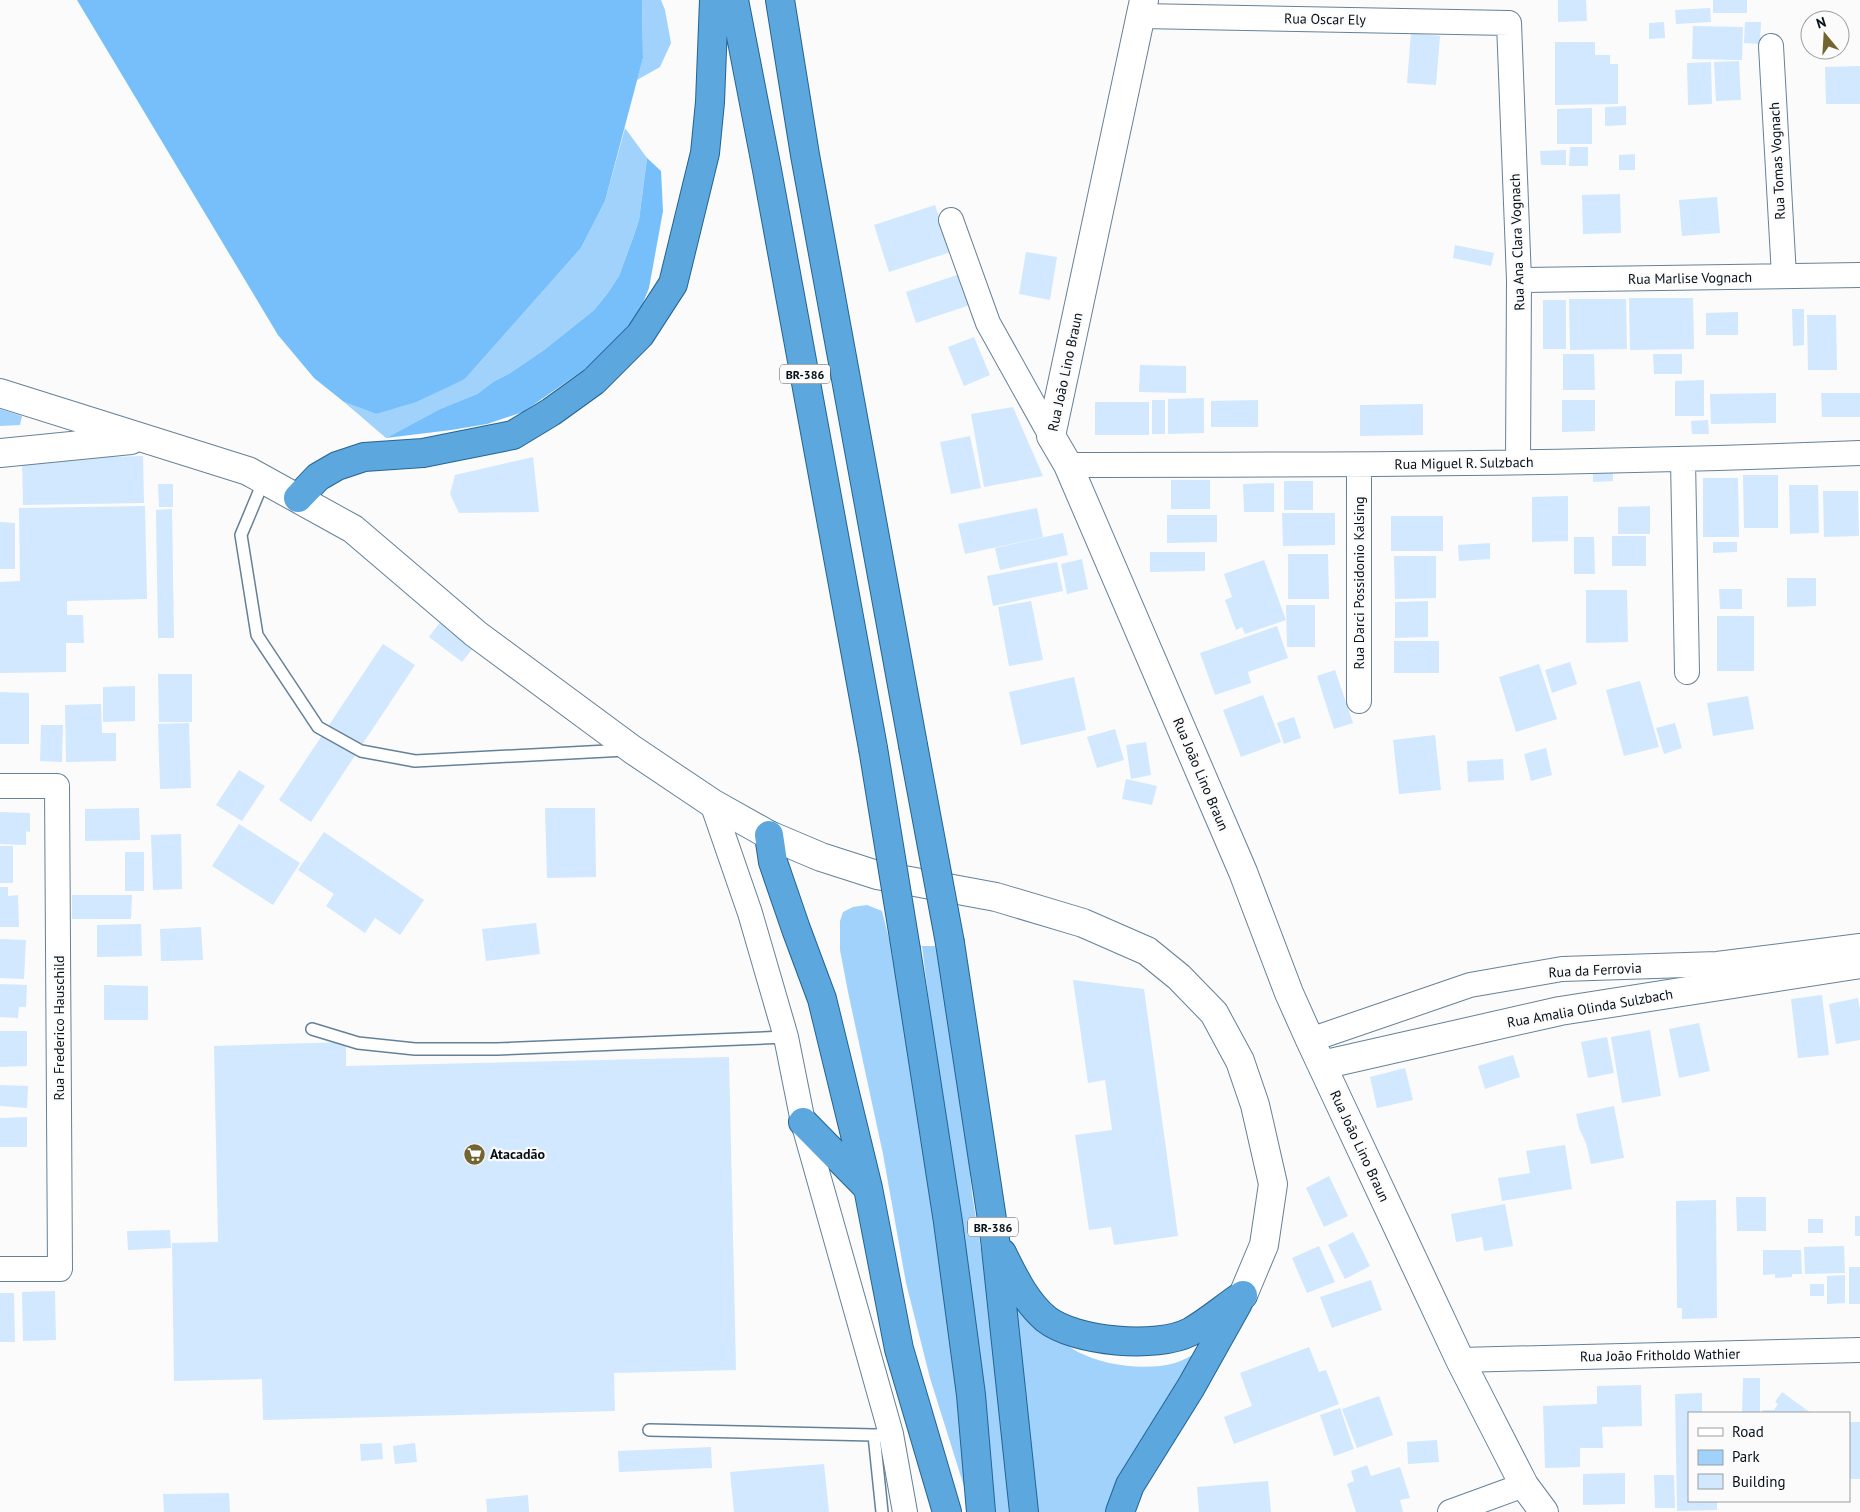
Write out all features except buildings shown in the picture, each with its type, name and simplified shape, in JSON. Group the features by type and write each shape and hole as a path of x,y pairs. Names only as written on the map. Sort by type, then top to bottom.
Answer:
{"highway":[{"path":"298,498 318,478 337,466 364,457 423,453 513,435 551,412 594,381 640,335 673,284 705,153 710,102 714,0"},
{"name":"BR-386","path":"734,0 769,179 873,748 906,950 948,1222 971,1395 981,1512"},
{"name":"BR-386","path":"780,0 805,155 950,944 995,1239 1024,1512"},
{"path":"769,836 773,862 822,999 868,1188 899,1348 947,1512"},
{"path":"803,1122 868,1188"},
{"path":"995,1239 1023,1294 1047,1319 1070,1330 1097,1337 1121,1342 1167,1340 1189,1332 1242,1295"},
{"path":"1120,1512 1130,1485 1191,1387 1242,1295"}],"street":[{"name":"Rua Oscar Ely","path":"1143,8 1508,23"},
{"name":"Rua João Lino Braun","path":"1143,8 1051,436 1068,465 1243,872 1289,994 1310,1040 1460,1360 1524,1485 1544,1512"},
{"name":"Rua Ana Clara Vognach","path":"1508,23 1519,280 1518,462"},
{"name":"Rua Tomas Vognach","path":"1771,46 1784,276"},
{"path":"951,220 988,324 1051,436"},
{"name":"Rua Marlise Vognach","path":"1519,280 1860,275"},
{"path":"0,393 248,472 353,529 476,634 633,750 712,803 769,836 821,857 877,875 996,897 1083,923 1147,951 1179,977 1214,1013 1240,1061 1255,1105 1273,1184 1264,1246 1242,1295"},
{"path":"0,453 143,439"},
{"name":"Rua Miguel R. Sulzbach","path":"1068,465 1359,465 1683,460 1860,453"},
{"path":"1683,460 1688,672"},
{"name":"Rua Darci Possidonio Kalsing","path":"1359,465 1359,701"},
{"name":"Rua Frederico Hauschild","path":"0,786 57,786 60,1269 0,1269"},
{"path":"712,803 750,913 786,1037 803,1122 882,1434 905,1512"},
{"name":"Rua da Ferrovia","path":"1310,1040 1470,985 1553,971 1716,964 1860,946"},
{"name":"Rua Amalia Olinda Sulzbach","path":"1322,1065 1560,1010 1860,964"},
{"name":"Rua João Fritholdo Wathier","path":"1460,1360 1860,1350"},
{"path":"1450,1512 1524,1485"}],"lane":[{"path":"265,480 241,534 256,634 318,727 361,751 415,761 633,750"},
{"path":"312,1030 358,1043 415,1049 497,1049 786,1037"},
{"path":"650,1430 882,1434 882,1512"}],"green space":[{"path":"642,0 661,0 665,10 671,43 660,67 637,80 643,58"},
{"path":"625,128 647,158 639,220 619,276 594,310 544,350 477,394 440,409 386,438 344,402 376,414 465,379 581,248 605,201"},
{"path":"0,409 22,416 20,425 0,426"},
{"path":"867,905 882,911 900,983 959,1392 967,1496 930,1378 906,1283 883,1154 840,950 840,921 843,912 853,907"},
{"path":"922,946 937,946 950,1039 963,1100 972,1194 996,1342 1014,1512 995,1512 984,1398 945,1132"},
{"path":"1013,1291 1060,1340 1078,1352 1100,1361 1126,1366 1151,1367 1175,1363 1200,1351 1128,1466 1106,1512 1034,1512"}],"shaded area":[{"path":"77,0 642,0 643,58 605,201 581,248 465,379 416,402 376,414 344,402 314,378 278,335"},
{"path":"647,158 661,171 663,211 649,288 632,330 598,360 523,412 487,424 386,438 440,409 477,394 544,350 594,310 619,276 633,238 639,220"}],"place":[{"name":"Atacadão","path":"474,1154"}]}
